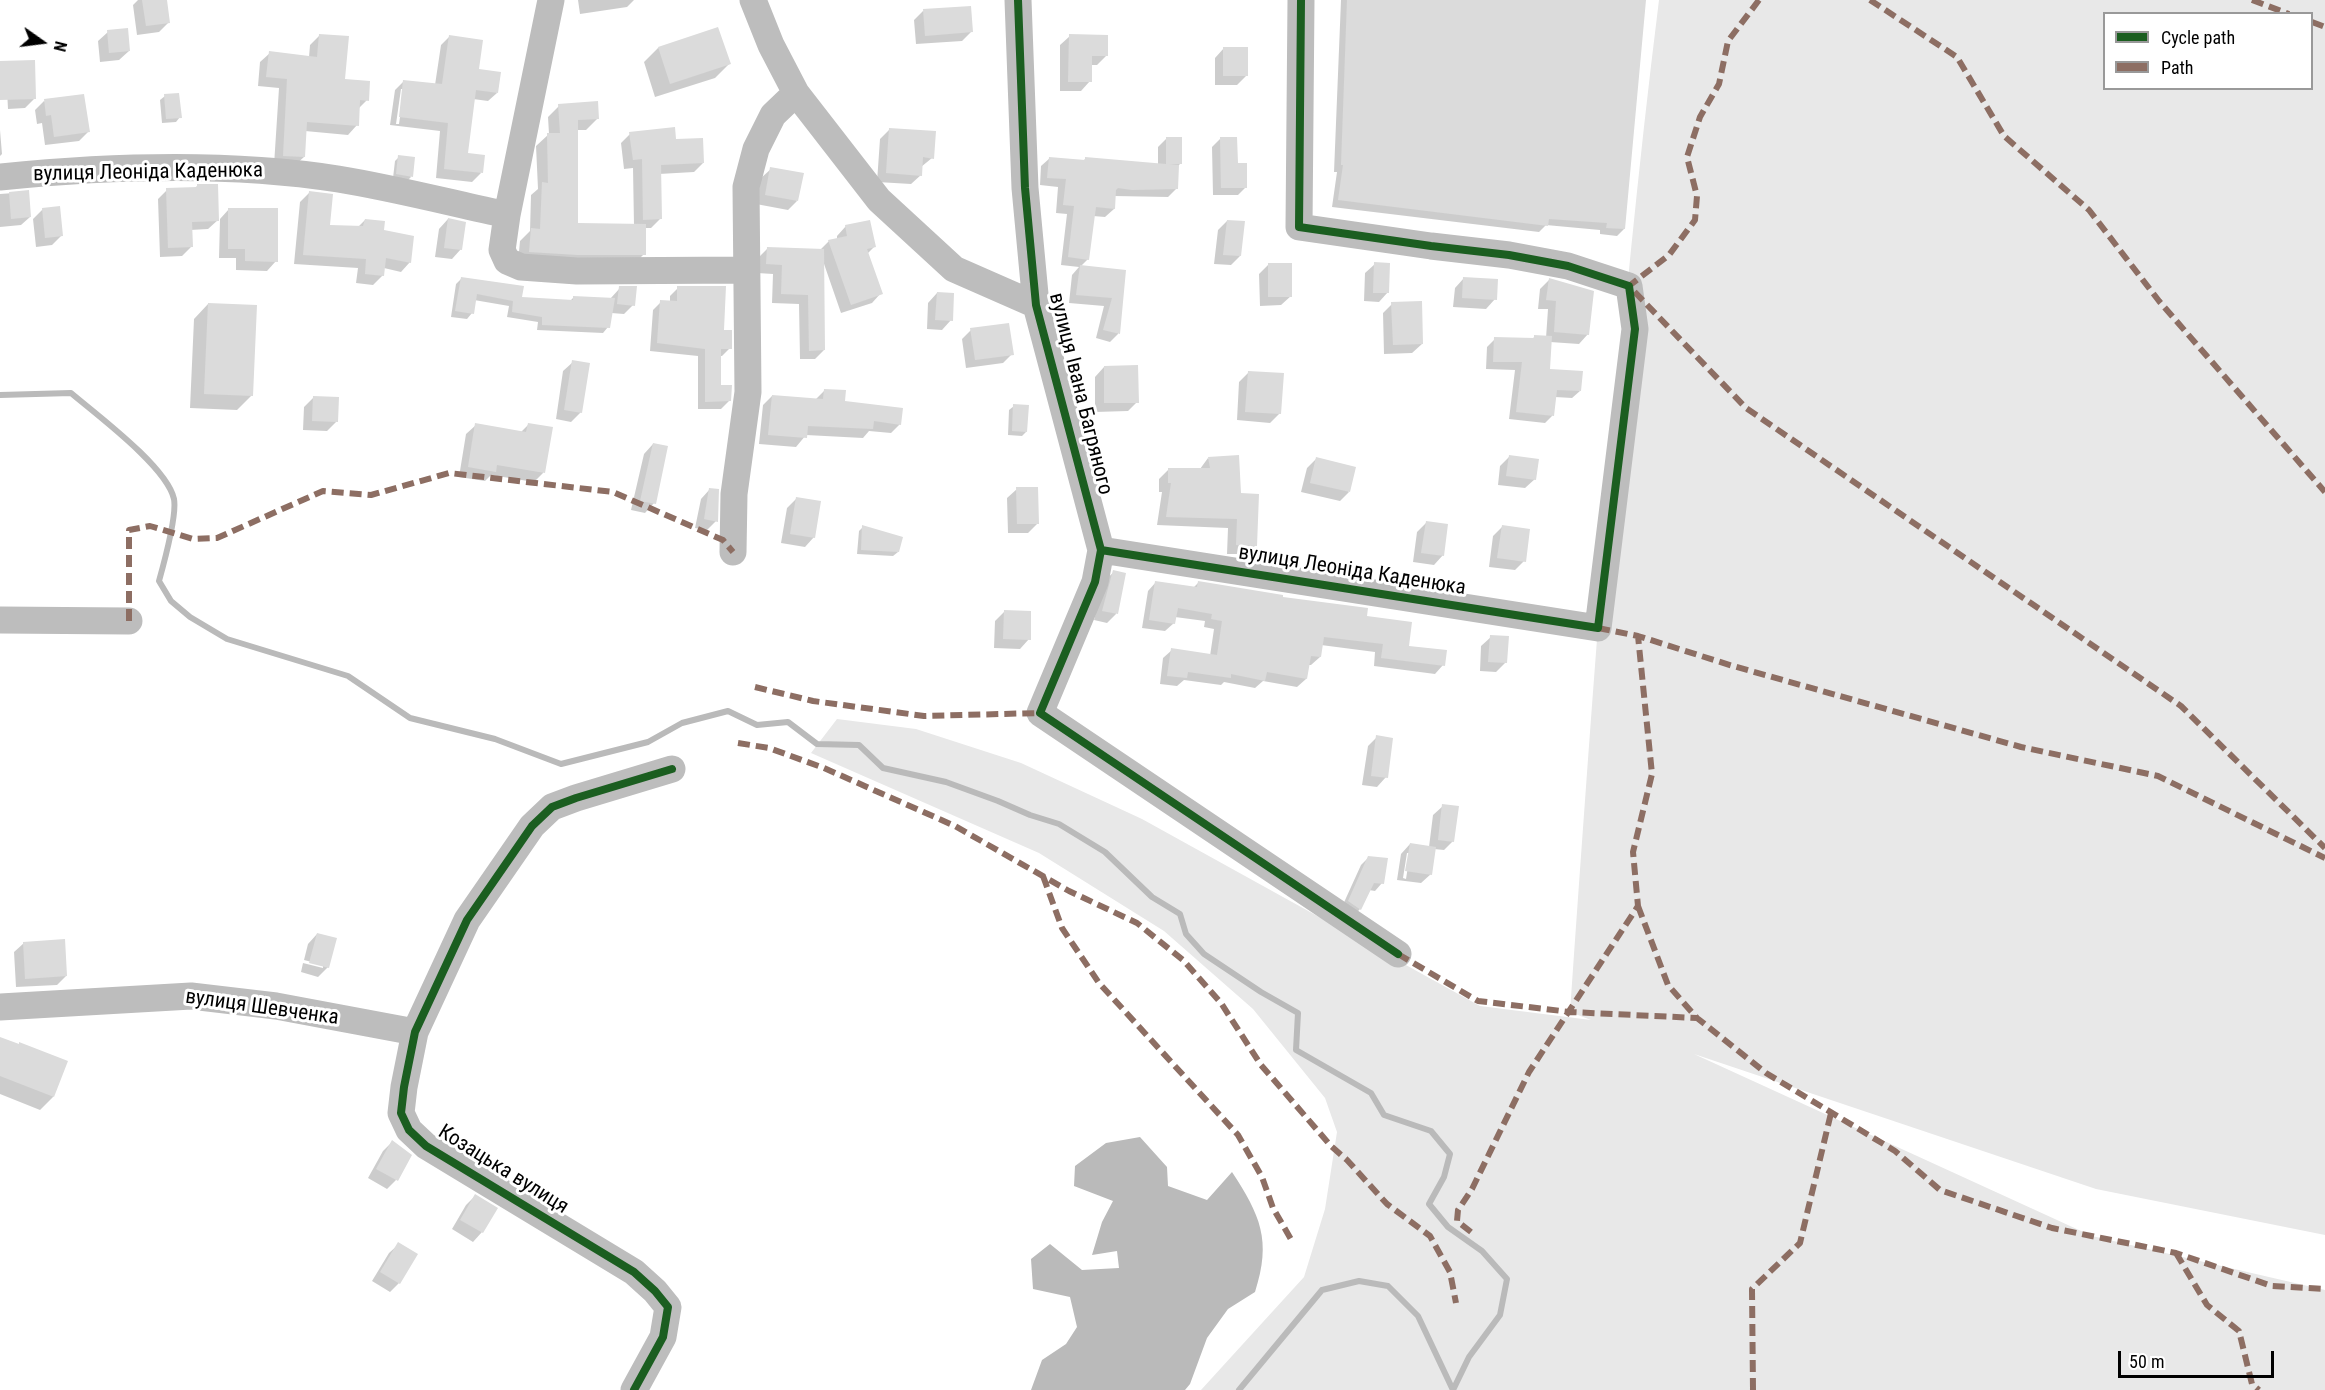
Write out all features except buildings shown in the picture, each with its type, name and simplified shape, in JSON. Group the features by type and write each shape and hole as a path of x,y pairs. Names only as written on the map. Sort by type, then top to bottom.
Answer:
{"street":[{"path":"551,0 507,215 502,250 507,261 521,267 577,271 745,270"},
{"path":"753,0 771,45 796,93 879,200 954,269 1036,305"},
{"name":"вулиця Івана Багряного","path":"1018,0 1025,188 1036,305 1101,550 1095,582 1040,713 1398,954"},
{"name":"вулиця Леоніда Каденюка","path":"1101,550 1598,628 1635,329 1629,286 1568,266 1509,255 1299,227 1301,0"},
{"path":"733,552 734,494 748,392 745,270 746,187 756,149 773,115 796,93"},
{"name":"вулиця Леоніда Каденюка","path":"0,177 173,168 275,172 339,179 507,215"},
{"path":"0,620 129,621"},
{"name":"Козацька вулиця","path":"634,1390 663,1337 668,1307 655,1291 634,1272 426,1146 409,1130 401,1113 415,1032 467,920 532,826 552,807 672,769"},
{"name":"вулиця Шевченка","path":"0,1007 191,996 276,1006 415,1032"}],"shaded area":[{"path":"1659,0 2325,0 2325,1235 2096,1189 1694,1054 2092,1236 2325,1290 2325,1390 1201,1390 1304,1277 1325,1209 1337,1132 1325,1098 1253,1009 1164,931 1039,853 811,753 837,719 916,729 1021,763 1142,819 1480,1006 1591,1020 1570,1012 1608,505 1631,252"},
{"path":"1140,1137 1167,1167 1168,1186 1207,1200 1232,1172 1256,1215 1263,1243 1263,1257 1255,1292 1228,1309 1207,1338 1190,1384 1185,1390 1031,1390 1042,1360 1066,1344 1077,1327 1070,1297 1033,1289 1031,1259 1050,1244 1082,1270 1119,1268 1117,1251 1092,1255 1102,1222 1113,1201 1074,1186 1075,1166 1106,1143"}],"waterway":[{"path":"0,395 71,393 130,442 159,472 169,486 174,499 170,539 159,581 171,601 190,617 227,639 348,676 410,718 495,739 561,764 648,742 682,723 728,711 757,725 788,722 817,744 859,745 883,768 946,782 1059,824 1105,852 1152,897 1180,914 1186,934 1204,954 1261,992 1298,1013 1296,1050 1371,1093 1384,1115 1431,1131 1450,1154 1444,1177 1429,1204 1448,1227 1482,1251 1507,1279 1500,1315 1469,1357 1453,1390"},
{"path":"1239,1390 1322,1290 1359,1281 1388,1286 1418,1316 1452,1388"}],"marked path":[{"path":"1759,0 1728,41 1719,84 1700,117 1687,157 1697,196 1695,220 1669,255 1629,286 1746,408 2181,706 2325,848"},
{"path":"1870,0 1957,57 2004,136 2089,210 2159,301 2325,492"},
{"path":"2252,0 2284,12"},
{"path":"2313,22 2325,27"},
{"path":"129,621 129,530 150,526 193,539 217,538 323,491 371,495 449,473 613,492 723,540 733,552"},
{"path":"1598,628 1638,636 1733,666 2021,747 2158,776 2325,858"},
{"path":"1471,1232 1457,1221 1458,1210 1472,1189 1529,1072 1638,906 1633,852 1652,774 1638,636"},
{"path":"755,687 813,701 924,716 1040,713"},
{"path":"738,743 769,748 824,768 955,826 1069,891 1137,923 1183,960 1221,1003 1261,1065 1331,1146 1387,1204 1430,1236 1450,1272 1456,1303"},
{"path":"1043,876 1062,928 1099,983 1238,1135 1262,1177 1273,1208 1292,1241"},
{"path":"1638,906 1668,985 1697,1018 1766,1073 1895,1151 1940,1190 2052,1228 2176,1253 2272,1286 2325,1289"},
{"path":"1398,954 1478,1001 1570,1012 1697,1018"},
{"path":"1753,1390 1752,1289 1800,1243 1831,1113"},
{"path":"2176,1253 2207,1305 2239,1331 2252,1384 2259,1390"}],"cycle path":[{"path":"1018,0 1025,188 1036,305 1101,550 1095,582 1040,713 1398,954"},
{"path":"1101,550 1598,628 1635,329 1629,286 1568,266 1509,255 1299,227 1301,0"},
{"path":"634,1390 663,1337 668,1307 655,1291 634,1272 426,1146 409,1130 401,1113 415,1032 467,920 532,826 552,807 672,769"}]}
